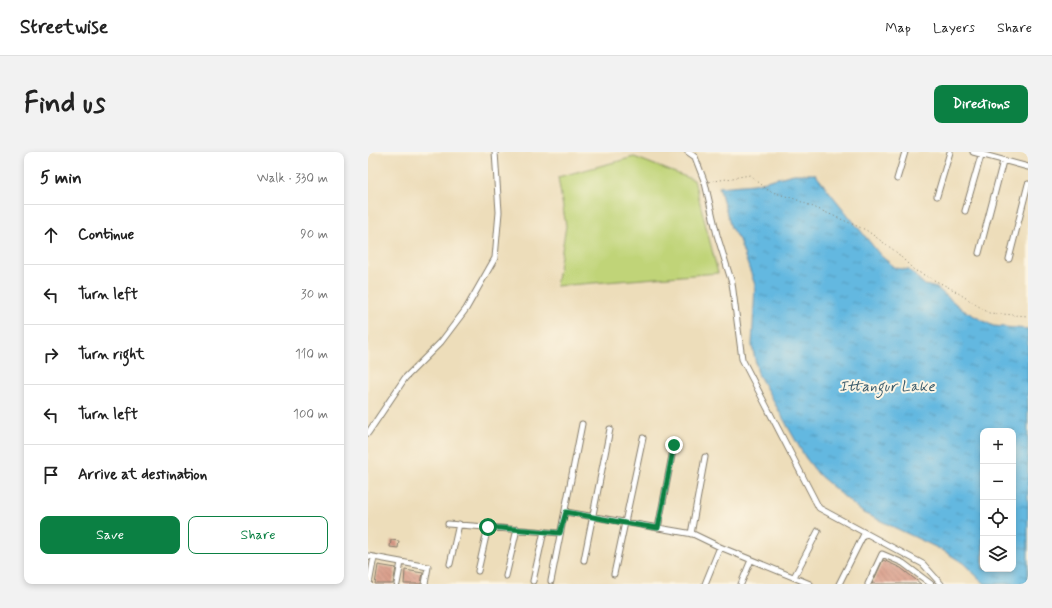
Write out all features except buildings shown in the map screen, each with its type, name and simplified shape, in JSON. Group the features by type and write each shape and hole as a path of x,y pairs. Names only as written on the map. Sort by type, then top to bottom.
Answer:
{"street":[{"path":"368,433 405,378 441,342 466,309 495,258 499,212 495,152"},
{"path":"688,152 695,157 705,183 717,235 732,283 742,359 819,508 864,534 923,564 941,584"},
{"path":"896,179 905,152"},
{"path":"937,196 950,152"},
{"path":"973,152 982,153 1028,167"},
{"path":"965,211 982,153"},
{"path":"979,253 1002,160"},
{"path":"1009,260 1028,184"},
{"path":"551,581 560,533 566,512 582,424"},
{"path":"584,560 610,429"},
{"path":"614,574 643,438"},
{"path":"658,528 674,445"},
{"path":"691,534 705,457"},
{"path":"566,512 691,534 810,584"},
{"path":"448,524 560,533"},
{"path":"450,564 459,524"},
{"path":"478,571 488,527"},
{"path":"506,576 517,529"},
{"path":"794,577 818,531"},
{"path":"533,581 544,532"},
{"path":"839,584 864,534"},
{"path":"705,584 720,547"},
{"path":"868,584 882,554 903,563 931,584"},
{"path":"368,556 428,567 425,584"},
{"path":"369,584 374,557"},
{"path":"741,584 751,560"},
{"path":"397,584 401,562"}],"path":[{"path":"705,183 750,175 769,191 795,199 866,230 895,251 914,270 952,289 989,313 1028,316"}],"green space":[{"path":"634,157 694,180 718,273 556,286 566,226 558,177"}],"water":[{"name":"Ittangur Lake","path":"794,174 815,174 881,256 896,268 909,270 925,285 937,288 963,310 993,326 1028,329 1028,584 985,584 963,563 944,551 862,512 819,475 805,457 758,374 752,345 755,285 739,240 731,228 719,187 754,184"}],"route":[{"path":"488,527 560,533 566,512 658,528 674,445"}]}
